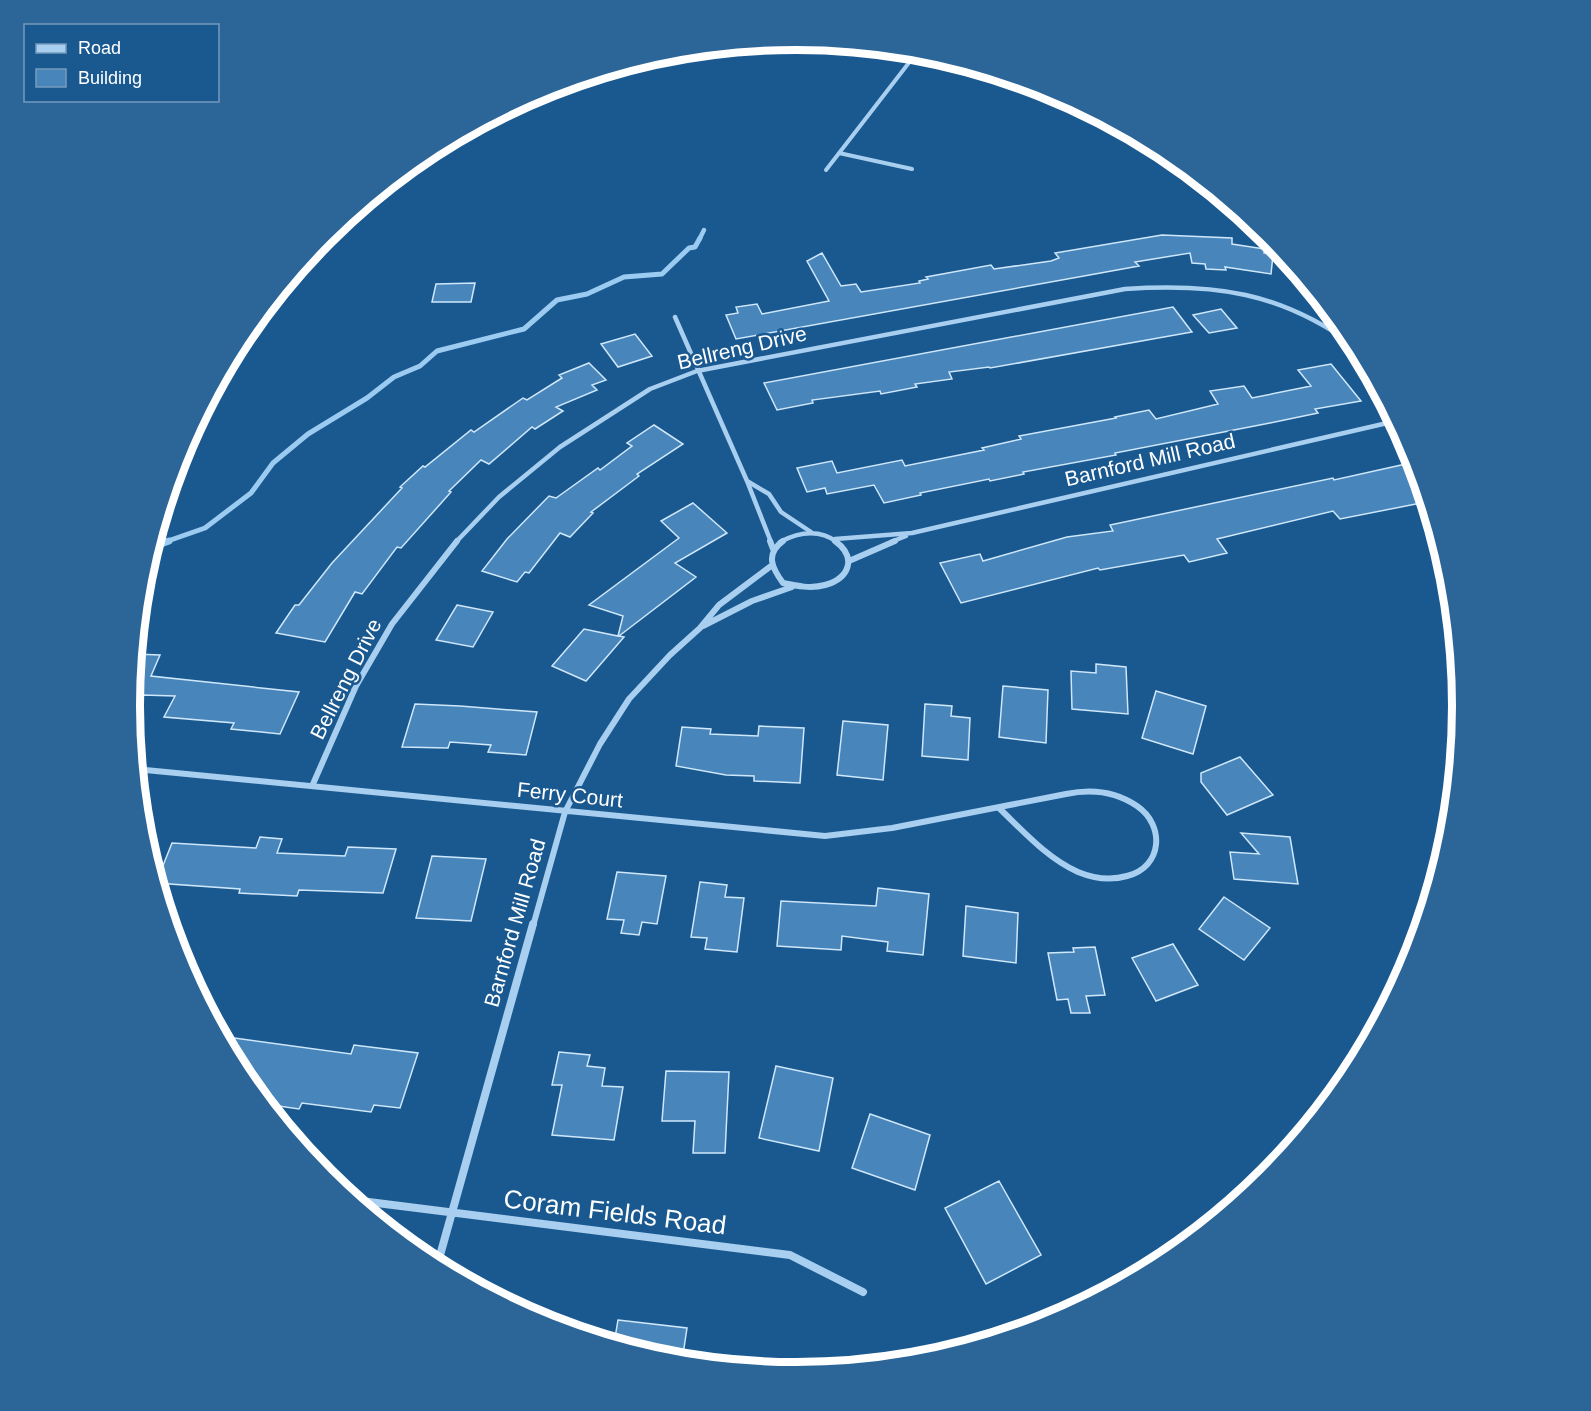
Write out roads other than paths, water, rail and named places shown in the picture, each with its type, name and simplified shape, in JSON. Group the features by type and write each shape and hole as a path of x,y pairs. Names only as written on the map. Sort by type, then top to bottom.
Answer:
{"street":[{"path":"826,170 911,60"},
{"path":"839,153 912,169"},
{"name":"Bellreng Drive","path":"313,784 356,686 392,624 461,536 499,497 560,447 650,389 697,371 1113,291 1157,286 1224,289 1261,296 1288,305 1316,319 1334,332"},
{"path":"675,317 747,481 752,500 763,520 773,549"},
{"name":"Barnford Mill Road","path":"810,532 835,539 912,533 1388,424"},
{"path":"747,481 769,494 782,512 810,532"},
{"path":"793,587 783,583 771,566 770,559 773,549 782,540 795,534 810,532"},
{"name":"Barnford Mill Road","path":"700,628 752,601 793,587 808,589 824,587 842,577 849,561 912,533"},
{"path":"835,539 843,545 849,561"},
{"name":"Barnford Mill Road","path":"440,1256 565,812 600,744 629,699 670,655 700,628 719,605 771,566"},
{"name":"Ferry Court","path":"143,769 827,837 886,831 999,808 1088,791 1124,798 1145,811 1157,836 1156,852 1147,868 1126,878 1102,880 1083,874 1062,863 999,808"},
{"name":"Coram Fields Road","path":"367,1202 790,1255 863,1292"}],"waterway":[{"path":"700,238 704,230"},
{"path":"165,542 205,528 251,493 273,463 308,434 367,398 394,377 420,366 437,351 524,329 557,300 587,294 624,277 662,274 689,248 695,247 700,238"},
{"path":"160,544 169,541"}]}
